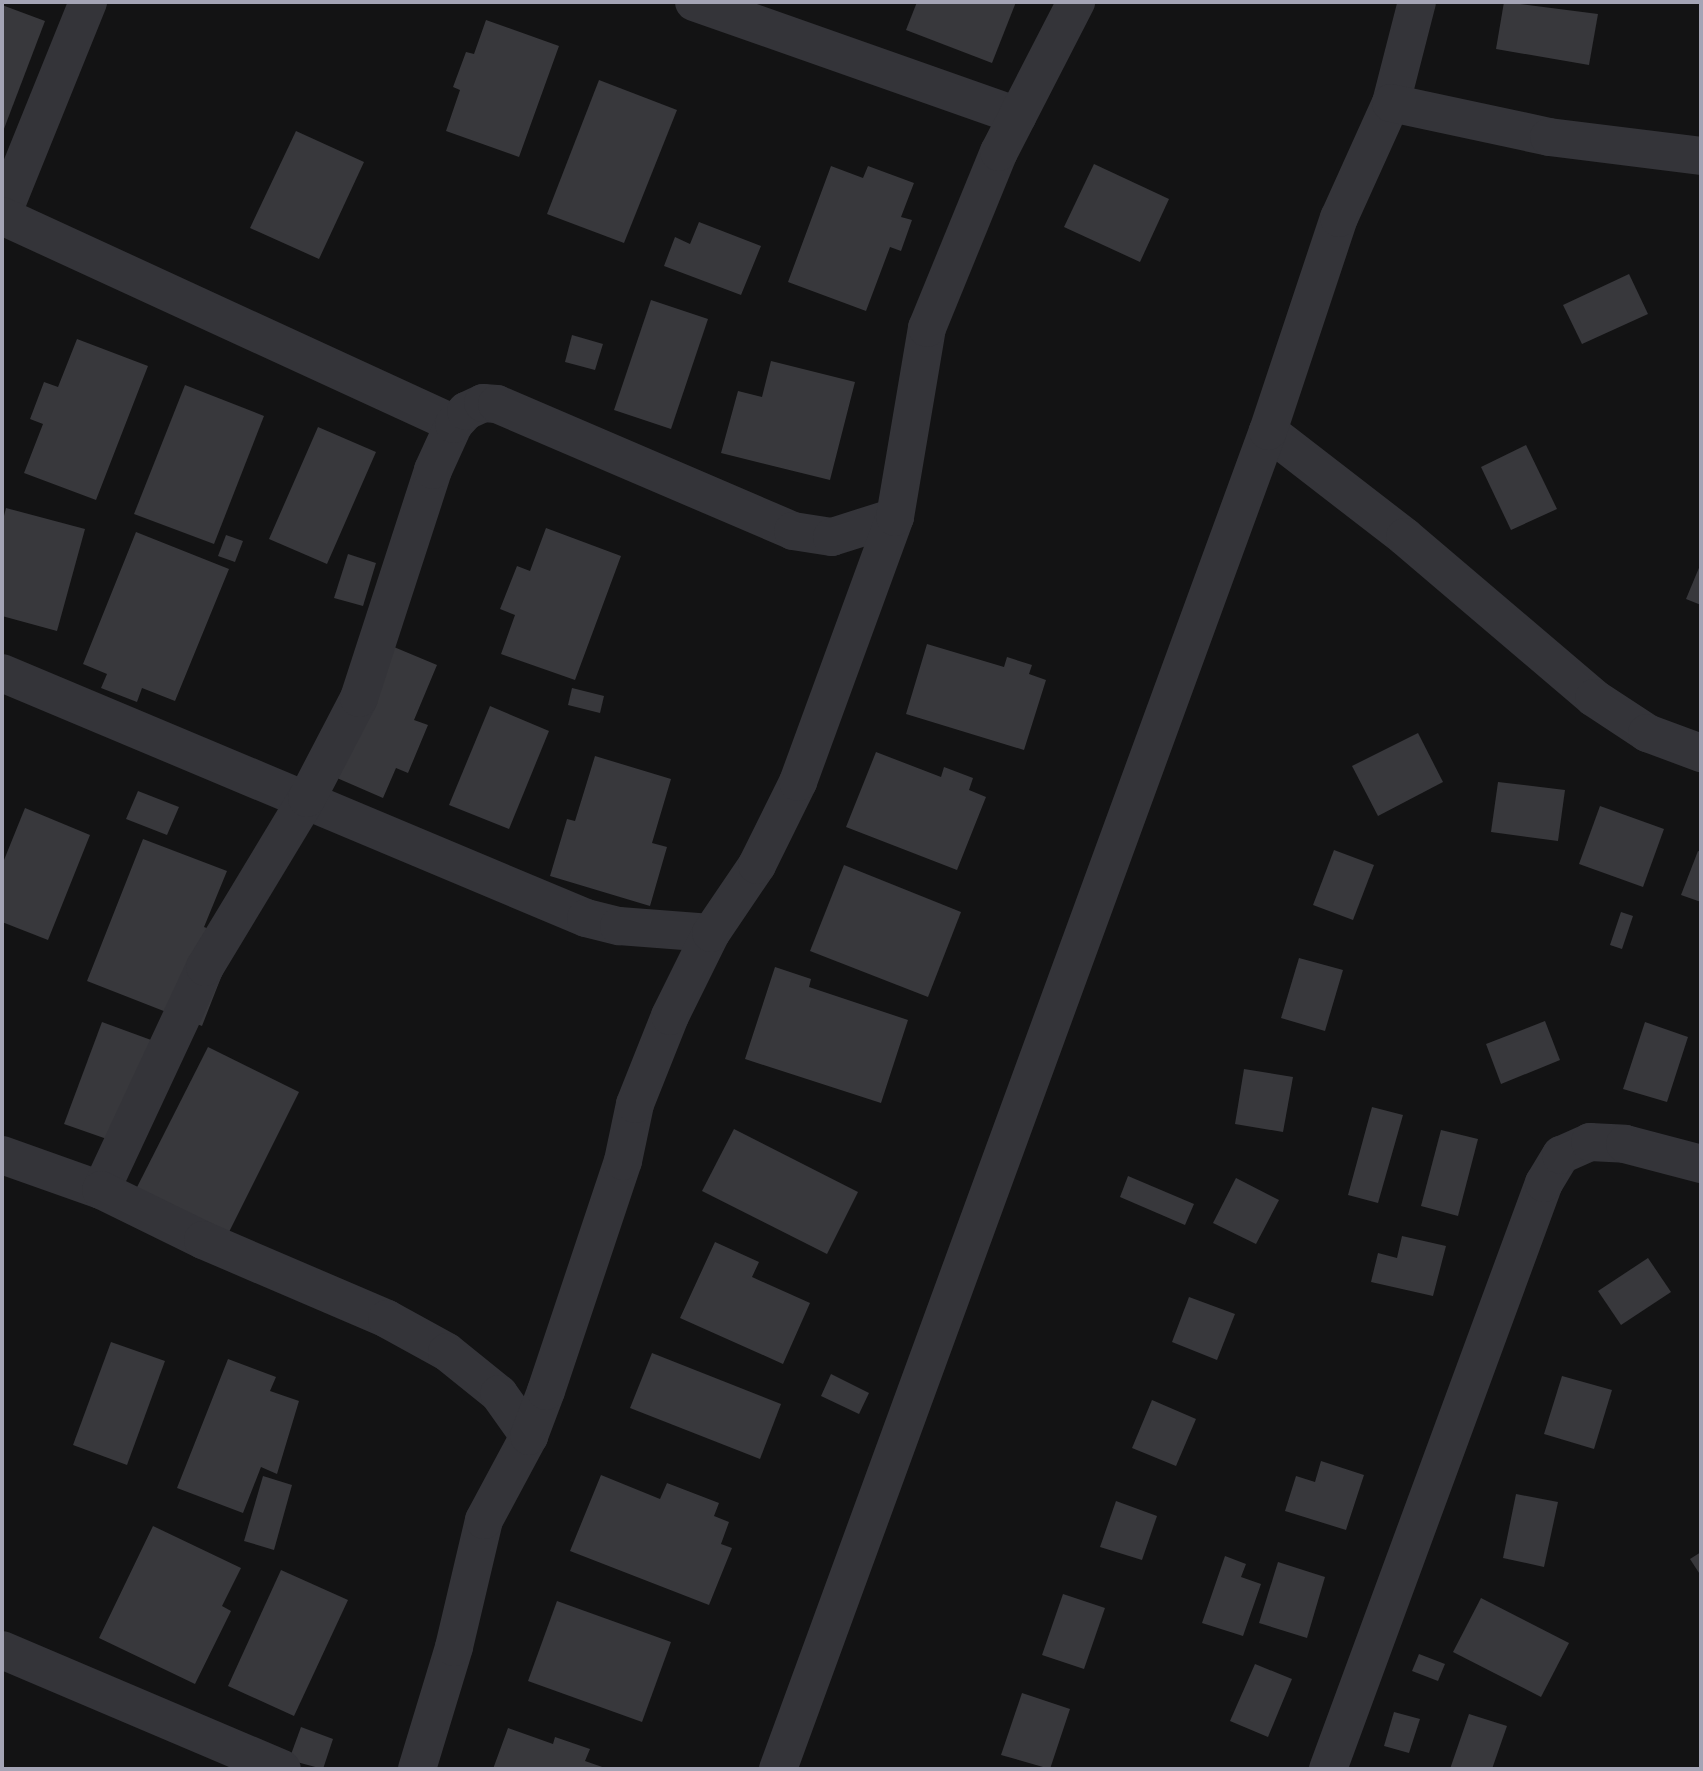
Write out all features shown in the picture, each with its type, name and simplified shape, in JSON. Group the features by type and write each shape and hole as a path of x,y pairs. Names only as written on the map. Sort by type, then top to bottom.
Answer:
{"street":[{"path":"88,2 2,215 454,424"},
{"path":"694,2 1017,116"},
{"path":"417,1769 454,1647 484,1520 529,1436 623,1161 635,1104 670,1016 712,933 757,865 798,782 895,517 927,328 1017,116 1076,2"},
{"path":"778,1769 1268,431 1339,218 1391,103 1417,2"},
{"path":"1391,103 1549,137 1701,156"},
{"path":"101,1190 205,967 307,798 359,698 433,470 454,424 483,404 497,404 793,531 832,537 895,517"},
{"path":"1268,431 1405,537 1594,698 1647,733 1701,753"},
{"path":"2,673 307,798 586,918 619,926 712,933"},
{"path":"1328,1769 1540,1194 1560,1155 1590,1142 1625,1144 1701,1164"},
{"path":"2,1155 101,1190 203,1240 387,1319 447,1352 499,1394 529,1436"},
{"path":"2,1650 282,1769"}],"building":[{"path":"917,2 1016,2 992,63 906,30"},
{"path":"1504,2 1598,14 1589,65 1496,49"},
{"path":"2,5 45,21 2,134"},
{"path":"486,20 559,46 519,157 446,131 460,90 453,87 466,52 474,54"},
{"path":"599,80 677,110 624,243 547,214"},
{"path":"296,131 364,162 319,259 250,228"},
{"path":"1094,164 1169,199 1140,262 1064,227"},
{"path":"831,166 863,178 868,166 914,183 901,217 912,220 901,251 890,247 866,311 788,282"},
{"path":"699,222 761,246 741,295 664,266 675,237 690,244"},
{"path":"1629,274 1648,314 1582,344 1563,305"},
{"path":"651,300 708,319 671,429 614,410"},
{"path":"572,335 603,344 595,370 565,362"},
{"path":"77,339 148,366 96,500 24,473 43,424 30,419 44,382 58,387"},
{"path":"771,361 855,382 830,480 721,453 738,391 762,397"},
{"path":"185,385 264,416 214,544 134,514"},
{"path":"318,427 376,452 327,564 269,539"},
{"path":"1526,445 1557,509 1511,530 1481,467"},
{"path":"6,508 85,529 57,631 2,616 2,524"},
{"path":"546,528 621,556 575,680 501,654 515,615 500,609 517,566 530,571"},
{"path":"136,532 229,569 175,701 142,688 137,702 101,688 107,674 83,664"},
{"path":"226,535 243,541 235,562 218,556"},
{"path":"348,554 376,563 363,606 334,598"},
{"path":"1701,563 1701,605 1686,599"},
{"path":"370,637 437,665 414,720 428,725 408,773 396,768 383,798 314,768"},
{"path":"927,644 1004,667 1007,657 1032,665 1029,674 1046,680 1024,750 906,714"},
{"path":"572,688 604,696 600,713 568,705"},
{"path":"490,706 549,731 509,829 449,805"},
{"path":"1418,733 1443,782 1378,816 1352,766"},
{"path":"876,752 941,777 944,767 973,778 969,790 986,797 957,870 846,827"},
{"path":"595,756 671,779 652,843 667,847 650,906 550,876 567,819 575,821"},
{"path":"1498,782 1565,790 1558,841 1491,832"},
{"path":"138,791 179,807 167,835 126,819"},
{"path":"1600,806 1664,829 1643,887 1579,864"},
{"path":"25,808 90,835 48,940 2,922 2,865"},
{"path":"143,839 227,871 204,927 236,939 202,1026 87,981"},
{"path":"1334,850 1374,865 1353,920 1313,905"},
{"path":"1698,851 1701,852 1701,902 1681,895"},
{"path":"844,865 961,912 928,997 810,951"},
{"path":"1621,912 1633,916 1622,949 1610,945"},
{"path":"1299,958 1343,970 1325,1031 1281,1018"},
{"path":"775,967 811,979 809,987 908,1020 881,1103 745,1059"},
{"path":"1545,1021 1560,1060 1501,1084 1486,1044"},
{"path":"102,1022 162,1044 124,1145 64,1124"},
{"path":"1645,1022 1688,1037 1667,1102 1623,1089"},
{"path":"208,1047 299,1092 222,1246 130,1201"},
{"path":"1244,1069 1293,1077 1283,1132 1235,1124"},
{"path":"1372,1107 1403,1115 1378,1203 1348,1195"},
{"path":"734,1129 858,1192 827,1254 702,1191"},
{"path":"1441,1130 1478,1139 1458,1216 1421,1206"},
{"path":"1128,1176 1194,1204 1185,1225 1120,1197"},
{"path":"1236,1178 1279,1200 1256,1244 1213,1223"},
{"path":"1402,1236 1446,1246 1433,1296 1371,1282 1378,1253 1397,1258"},
{"path":"715,1242 759,1262 752,1277 810,1303 783,1364 680,1318"},
{"path":"1648,1258 1671,1292 1621,1325 1598,1291"},
{"path":"1189,1297 1235,1314 1217,1360 1172,1342"},
{"path":"111,1342 165,1361 127,1465 73,1445"},
{"path":"652,1353 781,1404 760,1459 630,1408"},
{"path":"228,1359 276,1377 270,1391 299,1401 277,1474 261,1467 243,1513 177,1488"},
{"path":"831,1374 869,1393 859,1414 821,1396"},
{"path":"1562,1376 1612,1390 1594,1449 1544,1434"},
{"path":"1152,1400 1196,1419 1176,1466 1132,1448"},
{"path":"1321,1461 1364,1475 1346,1530 1285,1511 1296,1476 1315,1482"},
{"path":"601,1475 660,1499 667,1483 719,1503 714,1516 729,1522 721,1544 732,1548 709,1605 570,1551"},
{"path":"263,1476 292,1485 274,1550 244,1541"},
{"path":"1516,1494 1558,1502 1544,1567 1503,1558"},
{"path":"1116,1501 1157,1516 1142,1560 1100,1547"},
{"path":"153,1526 241,1568 222,1606 231,1611 195,1684 99,1638"},
{"path":"1701,1552 1701,1576 1690,1559"},
{"path":"1225,1556 1246,1564 1241,1577 1261,1584 1243,1636 1202,1623"},
{"path":"1278,1562 1325,1577 1307,1638 1259,1623"},
{"path":"281,1570 348,1600 294,1716 228,1686"},
{"path":"1063,1594 1105,1608 1084,1669 1042,1655"},
{"path":"1481,1598 1569,1643 1541,1697 1453,1652"},
{"path":"557,1601 671,1642 642,1722 528,1681"},
{"path":"1419,1654 1445,1664 1438,1681 1412,1671"},
{"path":"1255,1664 1292,1679 1268,1737 1230,1721"},
{"path":"1022,1693 1070,1709 1050,1769 1001,1755"},
{"path":"1394,1712 1420,1719 1409,1753 1384,1746"},
{"path":"1469,1714 1507,1726 1492,1769 1450,1769"},
{"path":"301,1727 333,1739 323,1769 289,1760"},
{"path":"508,1728 553,1744 555,1737 590,1749 585,1761 608,1769 493,1769"}]}
